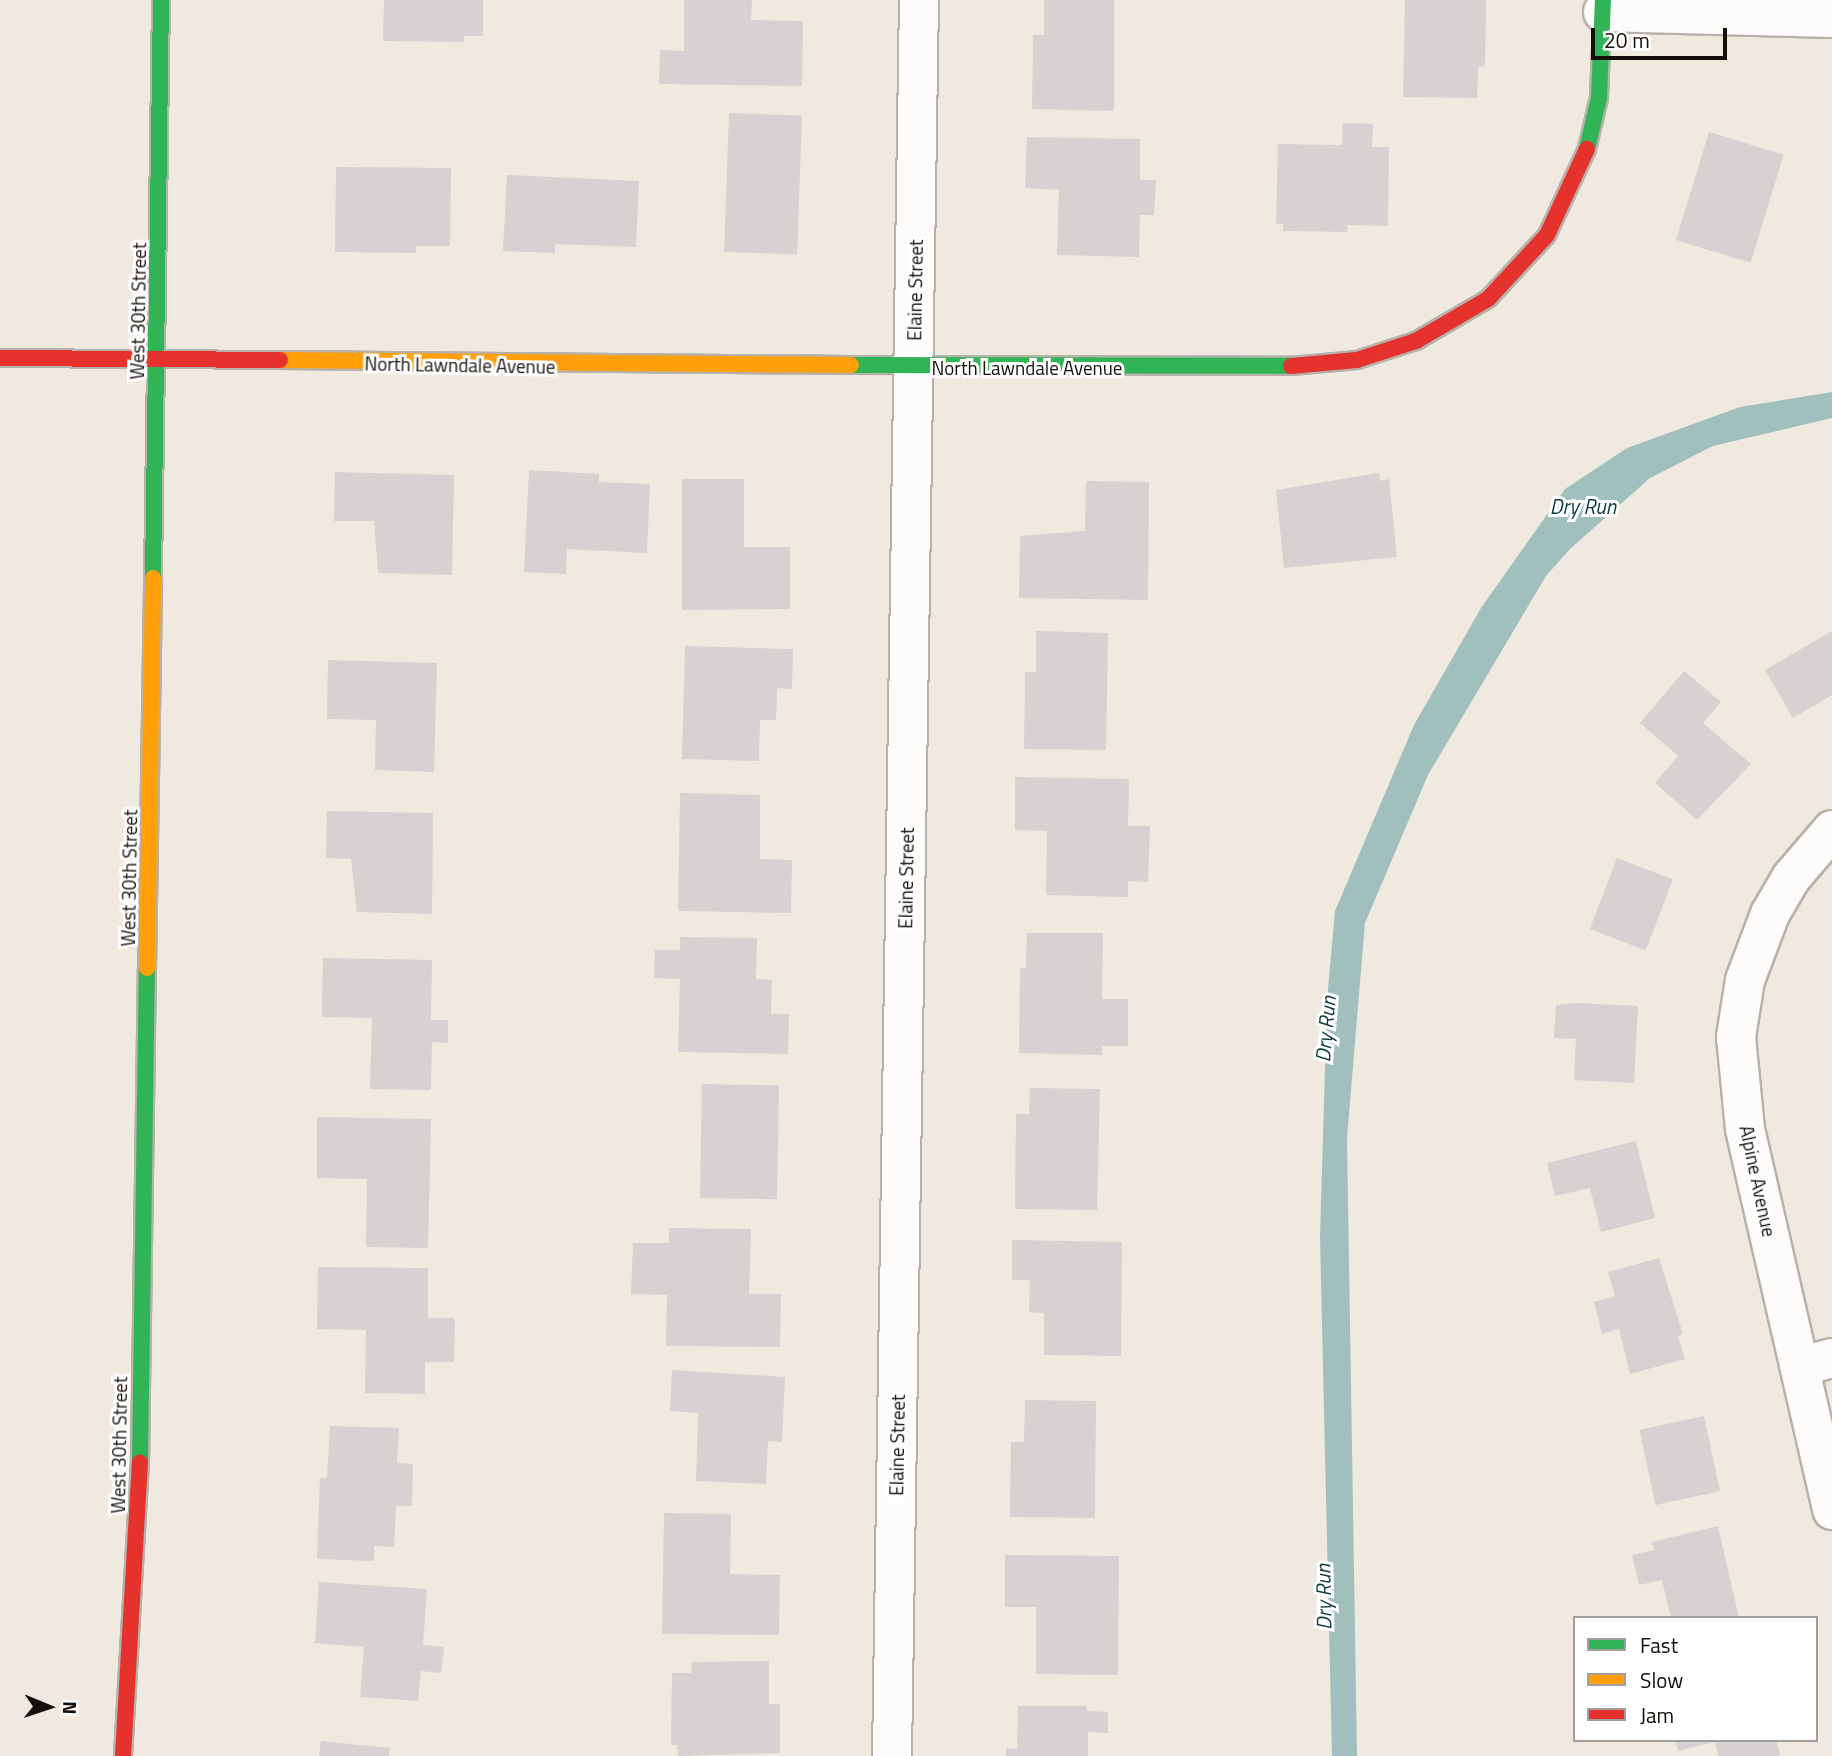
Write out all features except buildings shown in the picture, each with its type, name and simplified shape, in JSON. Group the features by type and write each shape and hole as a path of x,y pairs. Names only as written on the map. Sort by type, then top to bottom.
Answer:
{"street":[{"name":"West 30th Street","path":"123,1756 139,1506 159,360 162,0"},
{"name":"Elaine Street","path":"892,1756 919,0"},
{"name":"North Lawndale Avenue","path":"0,358 1295,369 1378,355 1435,331 1505,286 1562,208 1596,119 1603,6 1832,18"},
{"name":"Alpine Avenue","path":"1832,830 1804,861 1761,934 1745,980 1736,1037 1745,1129 1816,1362 1832,1510"}],"water":[{"name":"Dry Run","path":"1832,392 1832,418 1713,446 1650,478 1570,549 1546,576 1428,775 1365,923 1347,1138 1357,1756 1332,1756 1320,1237 1327,1000 1335,911 1414,725 1481,608 1565,489 1627,448 1740,407"}],"traffic: fast":[{"path":"153,578 161,0"},
{"path":"1587,149 1599,98 1603,0"},
{"path":"851,365 1291,366"},
{"path":"140,1462 147,968"}],"traffic: slow":[{"path":"280,360 851,365"},
{"path":"147,968 153,578"}],"traffic: jam":[{"path":"1291,366 1357,360 1416,341 1488,299 1547,235 1587,149"},
{"path":"0,358 280,360"},
{"path":"123,1756 140,1462"}]}
